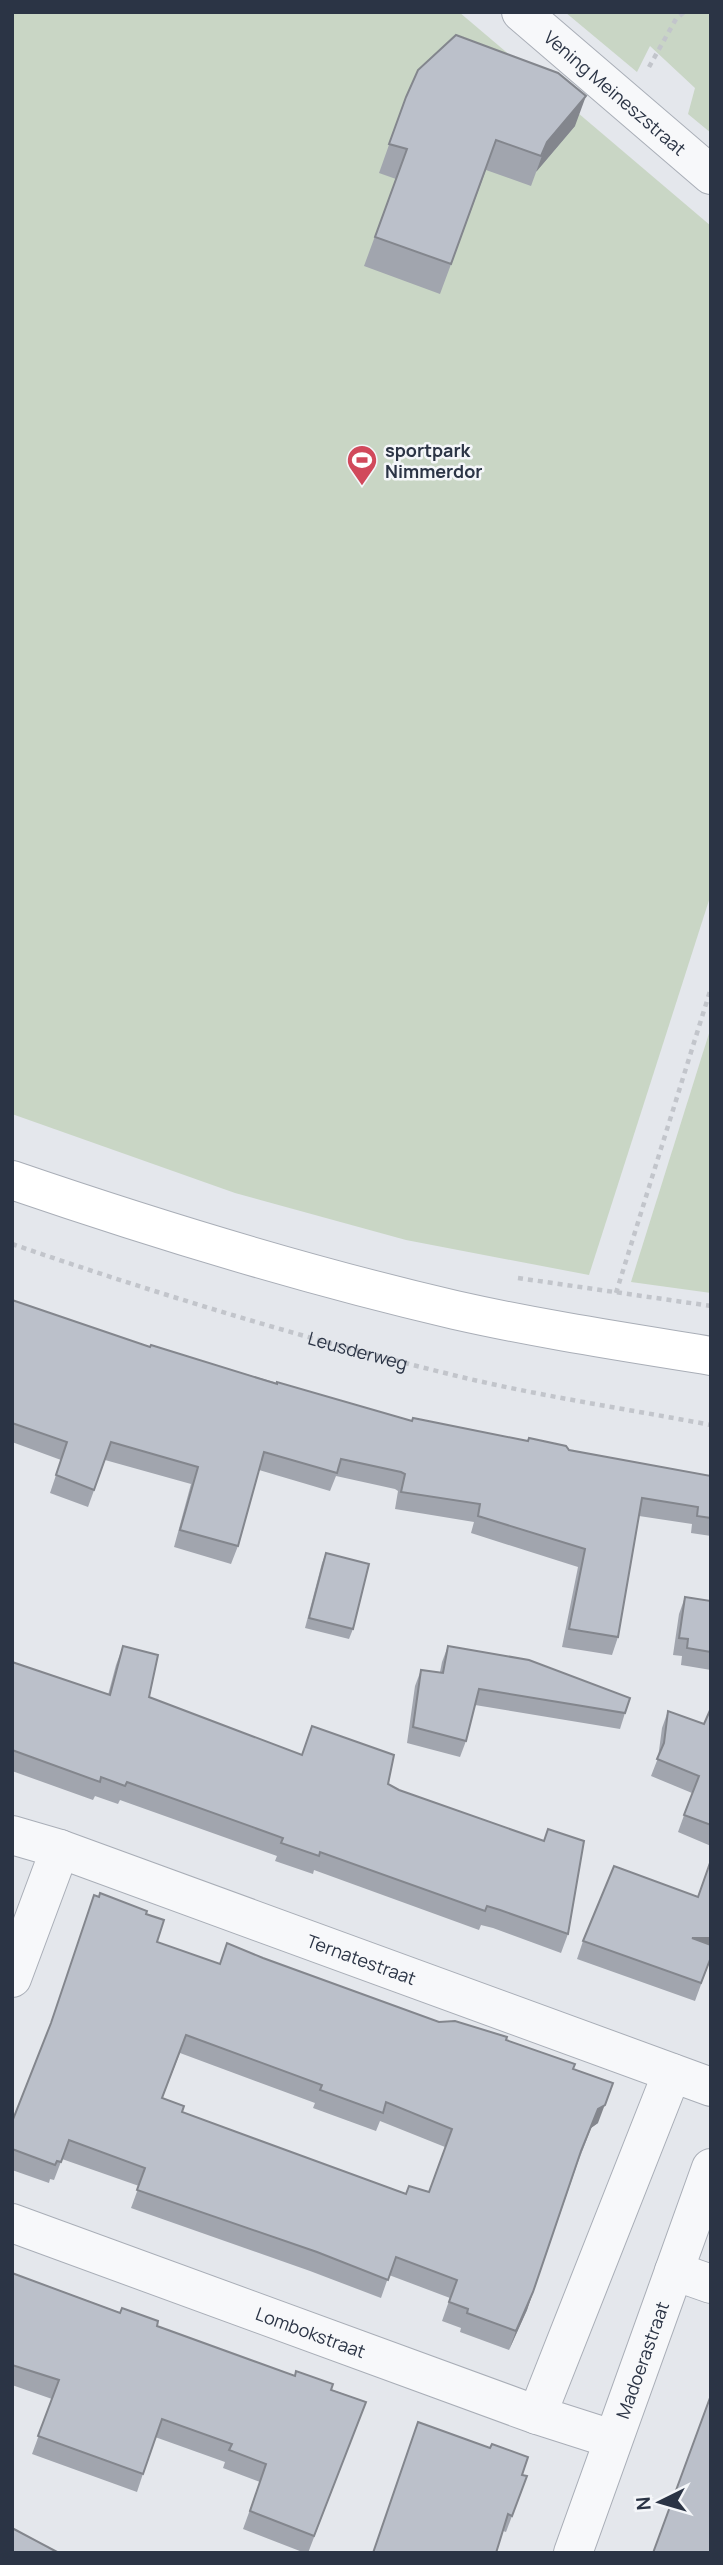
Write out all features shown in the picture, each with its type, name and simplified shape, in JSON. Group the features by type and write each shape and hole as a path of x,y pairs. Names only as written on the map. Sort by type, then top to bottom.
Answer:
{"street":[{"name":"Vening Meineszstraat","path":"520,12 711,175"},
{"path":"12,1180 155,1229 334,1280 457,1310 711,1356"},
{"name":"Ternatestraat","path":"12,1835 60,1849 711,2087"},
{"path":"12,1978 60,1849"},
{"path":"537,2415 672,2073"},
{"name":"Madoerastraat","path":"573,2553 711,2168"},
{"name":"Lombokstraat","path":"12,2223 537,2415 612,2439"},
{"path":"674,2271 711,2284"}],"path":[{"path":"629,103 676,19 684,12"},
{"path":"616,1293 711,988"},
{"name":"Leusderweg","path":"12,1244 144,1289 288,1332 447,1373 711,1425"},
{"path":"510,1277 711,1306"}],"green space":[{"name":"sportpark Nimmerdor","path":"12,12 459,12 711,226 711,894 589,1275 406,1240 235,1193 12,1114"},
{"path":"565,12 711,12 711,133 688,114 695,88 650,46 637,72"},
{"path":"711,1027 711,1293 631,1282"}],"building":[{"path":"456,35 558,73 586,96 547,142 541,156 496,140 451,264 375,237 407,149 389,144 406,97 418,70"},
{"path":"12,1300 150,1347 151,1345 277,1384 412,1421 413,1418 528,1441 529,1438 566,1446 569,1450 711,1476 711,1518 697,1516 698,1507 642,1498 618,1637 569,1629 585,1549 478,1516 480,1504 401,1492 405,1474 401,1472 341,1459 337,1473 264,1452 238,1546 180,1530 198,1467 111,1442 94,1490 56,1475 67,1442 12,1423"},
{"path":"326,1553 369,1564 353,1629 309,1618"},
{"path":"685,1597 711,1601 711,1652 687,1648 688,1639 679,1638"},
{"path":"123,1646 158,1655 149,1697 302,1755 312,1726 394,1755 388,1784 399,1790 544,1841 548,1829 584,1841 568,1934 487,1906 485,1911 320,1852 319,1856 281,1843 283,1838 127,1782 125,1786 101,1777 100,1782 12,1750 12,1662 110,1695"},
{"path":"448,1646 529,1660 630,1698 625,1713 479,1689 466,1741 413,1727 421,1670 443,1673"},
{"path":"711,1708 711,1825 684,1815 699,1776 657,1759 664,1743 668,1711 704,1724"},
{"path":"711,1860 711,1938 692,1938 711,1945 711,1957 701,1983 583,1941 614,1866 698,1897"},
{"path":"100,1893 164,1920 157,1942 220,1964 227,1943 439,2022 455,2021 507,2037 506,2040 575,2064 573,2069 613,2083 605,2105 598,2109 581,2151 533,2292 516,2331 467,2313 468,2309 449,2302 457,2280 396,2257 388,2280 317,2252 137,2190 145,2168 69,2140 61,2162 57,2161 55,2165 12,2149 12,2122 51,2023 94,1895 99,1897","holes":["186,2035 322,2085 320,2090 383,2113 386,2102 452,2129 429,2192 409,2186 406,2194 182,2112 184,2106 162,2098"]},
{"path":"12,2273 120,2313 122,2308 158,2321 157,2326 295,2376 296,2371 333,2384 331,2390 366,2402 314,2536 250,2511 266,2464 229,2450 232,2444 162,2419 143,2474 38,2436 59,2380 12,2365"},
{"path":"711,2395 711,2553 653,2553"},
{"path":"418,2422 490,2448 492,2444 528,2457 522,2475 527,2476 512,2516 508,2514 496,2553 373,2553"},
{"path":"12,2528 59,2553 12,2553"}],"place":[{"name":"sportpark Nimmerdor","path":"362,487"}]}
